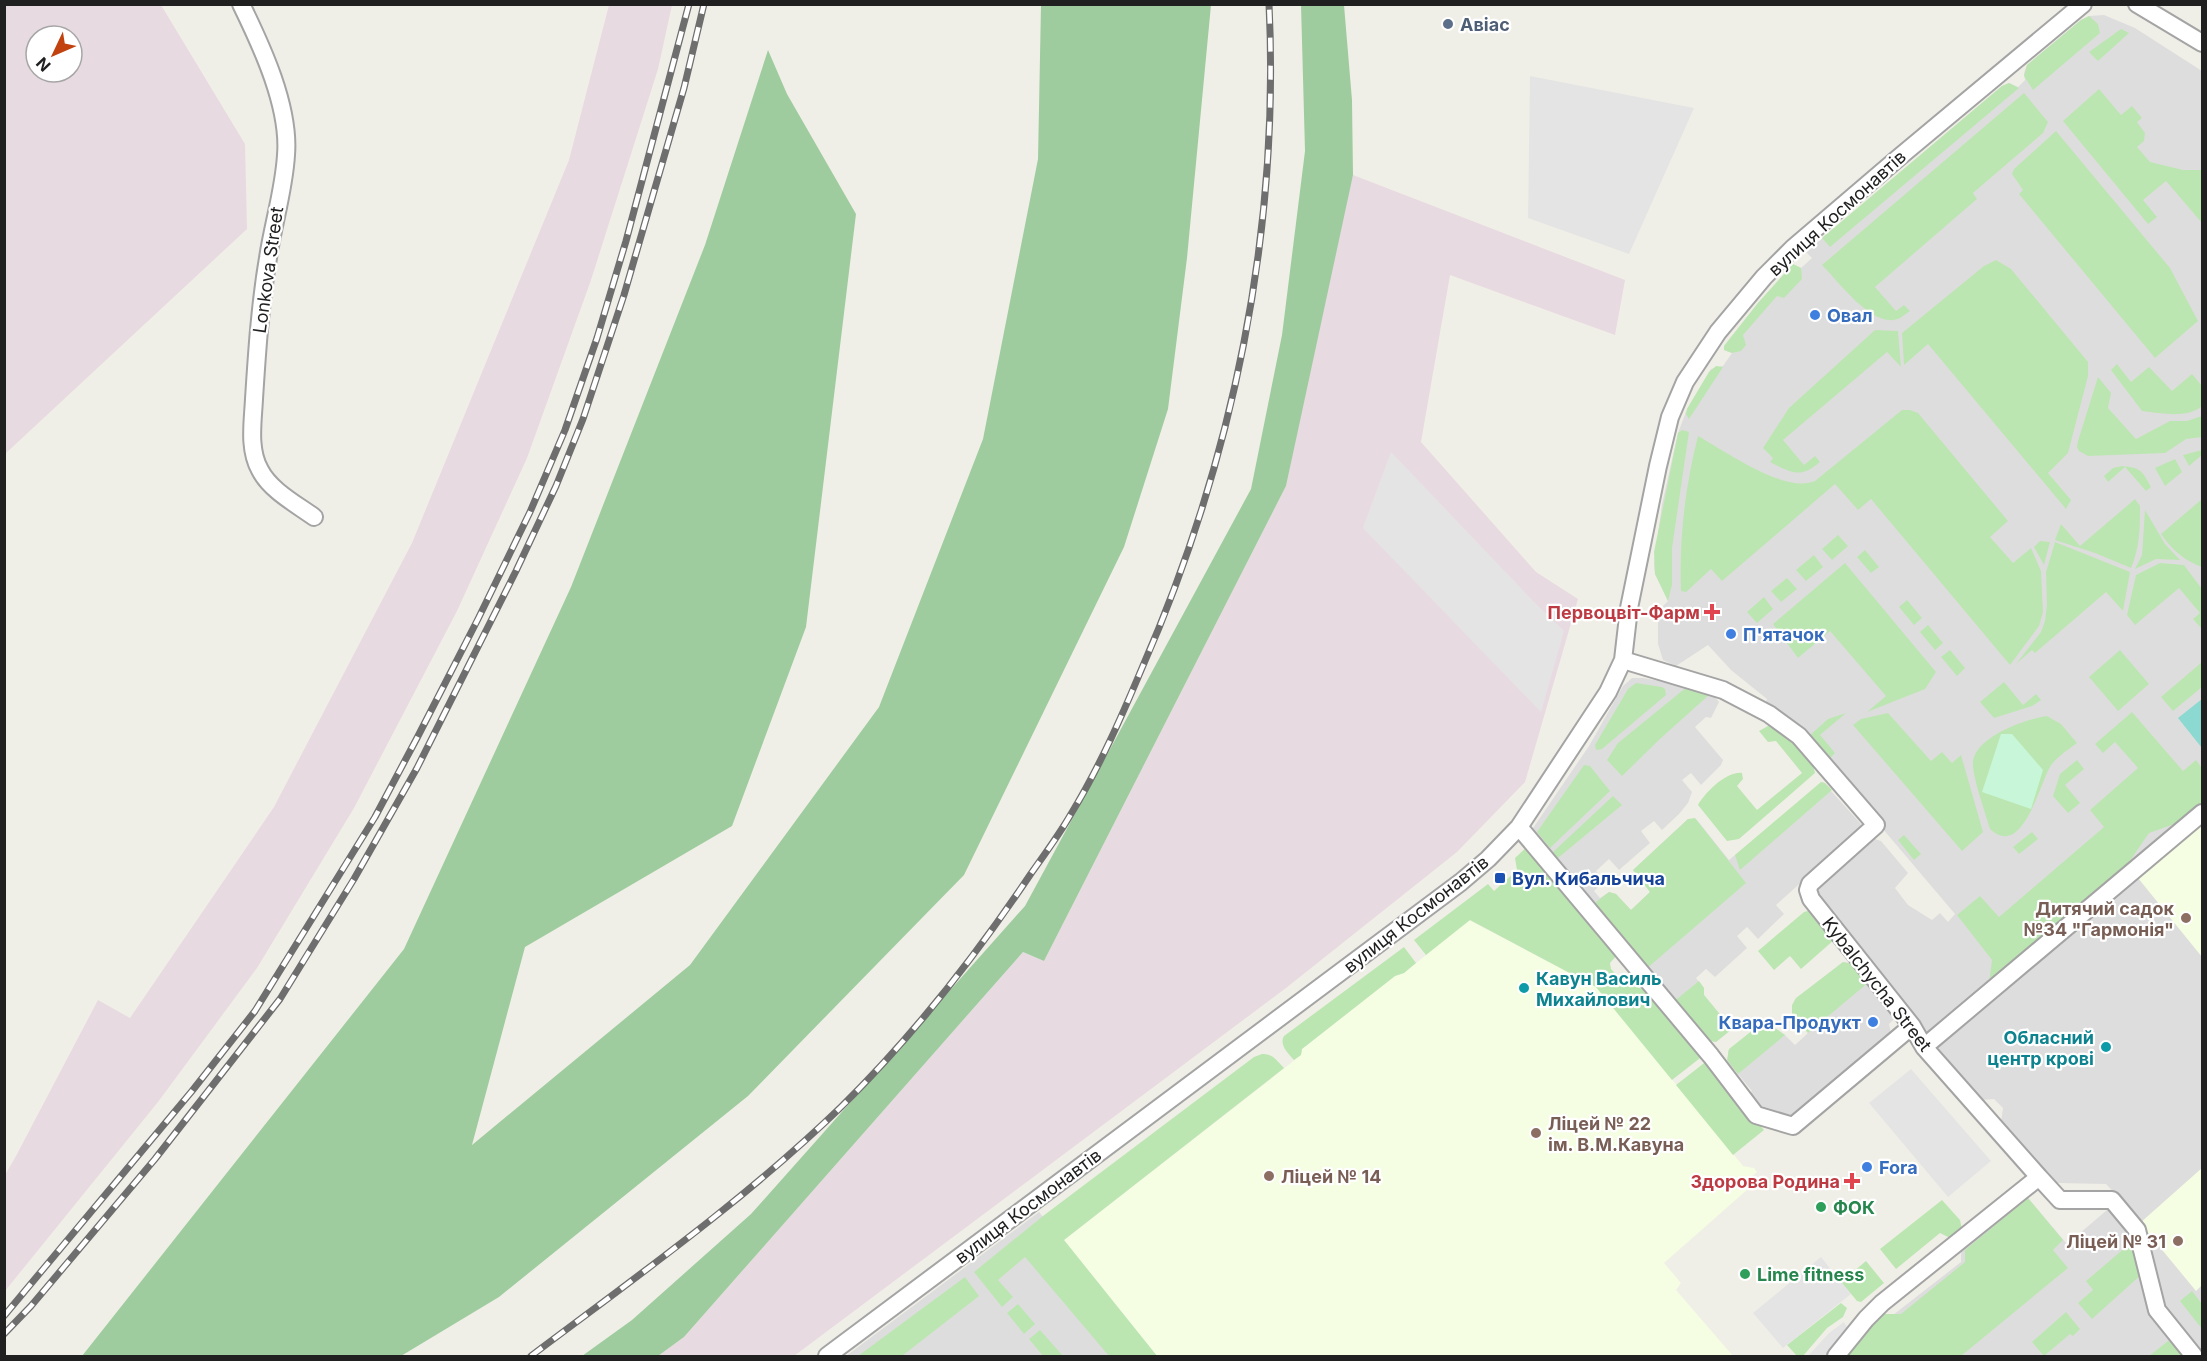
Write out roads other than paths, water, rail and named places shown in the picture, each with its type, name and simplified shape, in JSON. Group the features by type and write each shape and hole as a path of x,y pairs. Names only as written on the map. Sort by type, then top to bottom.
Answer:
{"street":[{"name":"Lonkova Street","path":"241,4 266,60 278,97 284,126 286,155 268,260 257,347 252,428 254,459 268,482 314,517"},
{"name":"вулиця Космонавтів","path":"827,1356 1434,902 1488,859 1519,826 1608,692 1623,660 1629,608 1670,417 1685,382 1718,332 1764,277 1794,247 2083,4"},
{"path":"2137,4 2202,43"},
{"name":"Kybalchycha Street","path":"1623,660 1723,690 1769,714 1799,736 1876,825 1810,884 1808,890 1810,899 1912,1026 1924,1047 2060,1200 2112,1200 2137,1230 2157,1310 2194,1356"},
{"path":"1924,1047 2202,813"},
{"path":"1519,826 1711,1056 1756,1115 1792,1126 1912,1026"},
{"path":"1836,1356 1882,1303 2039,1177"}],"railway":[{"path":"4,1316 192,1091 255,1011 375,817 417,738 530,512 565,430 597,338 626,241 689,4"},
{"path":"4,1334 31,1306 155,1159 280,999 354,879 417,768 516,571 556,486 583,419 624,295 684,88 704,4"},
{"path":"531,1356 729,1205 805,1141 841,1107 893,1053 942,996 1056,837 1091,779 1126,705 1174,589 1202,509 1225,427 1244,344 1258,259 1267,174 1270,89 1269,4"}],"place":[{"name":"Авіас","path":"1448,24"},
{"name":"Овал","path":"1815,315"},
{"name":"Первоцвіт-Фарм","path":"1712,612"},
{"name":"П'ятачок","path":"1731,634"},
{"name":"Вул. Кибальчича","path":"1500,878"},
{"name":"Дитячий садок №34 \"Гармонія\"","path":"2186,918"},
{"name":"Кавун Василь Михайлович","path":"1524,988"},
{"name":"Квара-Продукт","path":"1873,1022"},
{"name":"Обласний центр крові","path":"2106,1047"},
{"name":"Ліцей № 22 ім. В.М.Кавуна","path":"1536,1133"},
{"name":"Fora","path":"1867,1167"},
{"name":"Ліцей № 14","path":"1269,1176"},
{"name":"Здорова Родина","path":"1852,1181"},
{"name":"ФОК","path":"1821,1207"},
{"name":"Ліцей № 31","path":"2178,1241"},
{"name":"Lime fitness","path":"1745,1274"}]}
